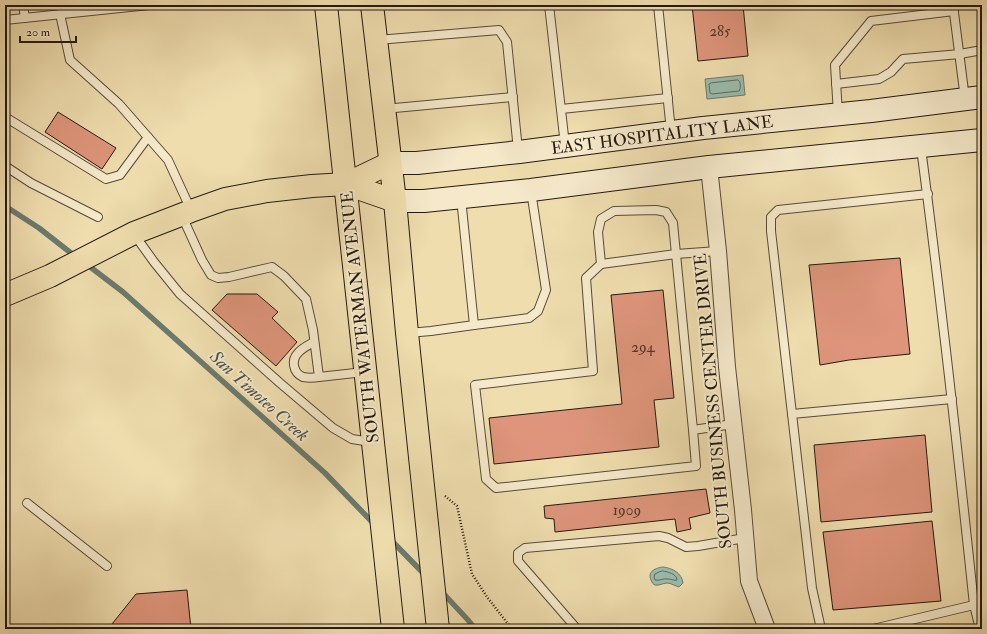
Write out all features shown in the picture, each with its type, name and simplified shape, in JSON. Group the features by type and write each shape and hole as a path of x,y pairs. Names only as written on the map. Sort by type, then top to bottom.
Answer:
{"main road":[{"name":"SOUTH WATERMAN AVENUE","path":"326,5 393,629"},
{"path":"372,5 395,201 406,333 438,629"},
{"name":"EAST HOSPITALITY LANE","path":"5,295 50,276 134,233 225,199 312,186 346,184 390,163 417,163 519,152 671,132 974,99"},
{"name":"EAST HOSPITALITY LANE","path":"346,184 395,201 424,201 531,190 708,167 921,146 982,143"}],"street":[{"name":"SOUTH BUSINESS CENTER DRIVE","path":"708,167 718,251 727,367 749,581 764,628"}],"lane":[{"path":"23,5 25,18"},
{"path":"5,20 149,5"},
{"path":"549,5 565,146"},
{"path":"658,5 671,132"},
{"path":"838,114 835,65 871,21 954,8 960,54 974,99"},
{"path":"60,14 70,60 119,104 168,160 202,260 211,275 218,278 229,277 272,267 284,276 306,299 313,330 319,378"},
{"path":"376,40 499,30 507,42 519,152"},
{"path":"836,84 879,79 891,72 904,59 960,54 982,50"},
{"path":"384,109 513,97"},
{"path":"561,109 668,98"},
{"path":"5,117 106,179 120,175 148,137"},
{"path":"921,146 952,399 974,605 980,629"},
{"path":"5,166 31,183 98,217"},
{"path":"406,333 529,318 538,311 546,290 531,190"},
{"path":"821,629 812,588 771,231 771,217 778,210 928,194"},
{"path":"460,197 474,325"},
{"path":"601,264 598,232 601,219 614,211 656,210 666,212 673,223 676,254 693,430 696,466 496,488 486,479 475,385 594,371 586,278 601,264 676,254 718,251"},
{"path":"134,233 154,262 180,294 280,383 333,428 352,439 374,442"},
{"path":"314,342 295,356 293,363 296,371 301,376 319,378 366,371"},
{"path":"792,414 952,399"},
{"path":"693,430 733,424"},
{"path":"27,503 108,566"},
{"path":"577,629 518,561 518,553 525,548 659,536 668,538 686,547 745,538"},
{"path":"873,629 974,605"}],"path":[{"path":"423,490 442,493 457,506 472,574 487,597 512,629"}],"water":[{"path":"743,75 745,95 707,99 705,79"},
{"path":"663,567 673,570 681,576 683,583 679,587 668,583 655,585 651,581 651,572 655,569"}],"building":[{"path":"692,5 743,5 748,56 698,61"},
{"path":"58,112 116,148 102,169 45,132"},
{"path":"900,258 910,354 849,360 820,365 809,265"},
{"path":"663,290 674,398 654,400 659,447 494,464 489,418 622,404 611,295"},
{"path":"227,294 257,294 278,312 272,318 297,342 276,366 212,310"},
{"path":"925,435 932,512 821,522 814,445"},
{"path":"706,489 710,513 689,518 691,529 677,532 675,519 555,532 554,519 545,518 544,506"},
{"path":"932,521 941,601 833,610 823,532"},
{"path":"187,590 191,629 108,629 136,594"}],"waterway":[{"name":"San Timoteo Creek","path":"5,206 39,228 76,257"},
{"name":"San Timoteo Creek","path":"85,263 123,292 325,473 375,525"},
{"name":"San Timoteo Creek","path":"390,539 426,576"},
{"name":"San Timoteo Creek","path":"442,592 475,629"}]}
